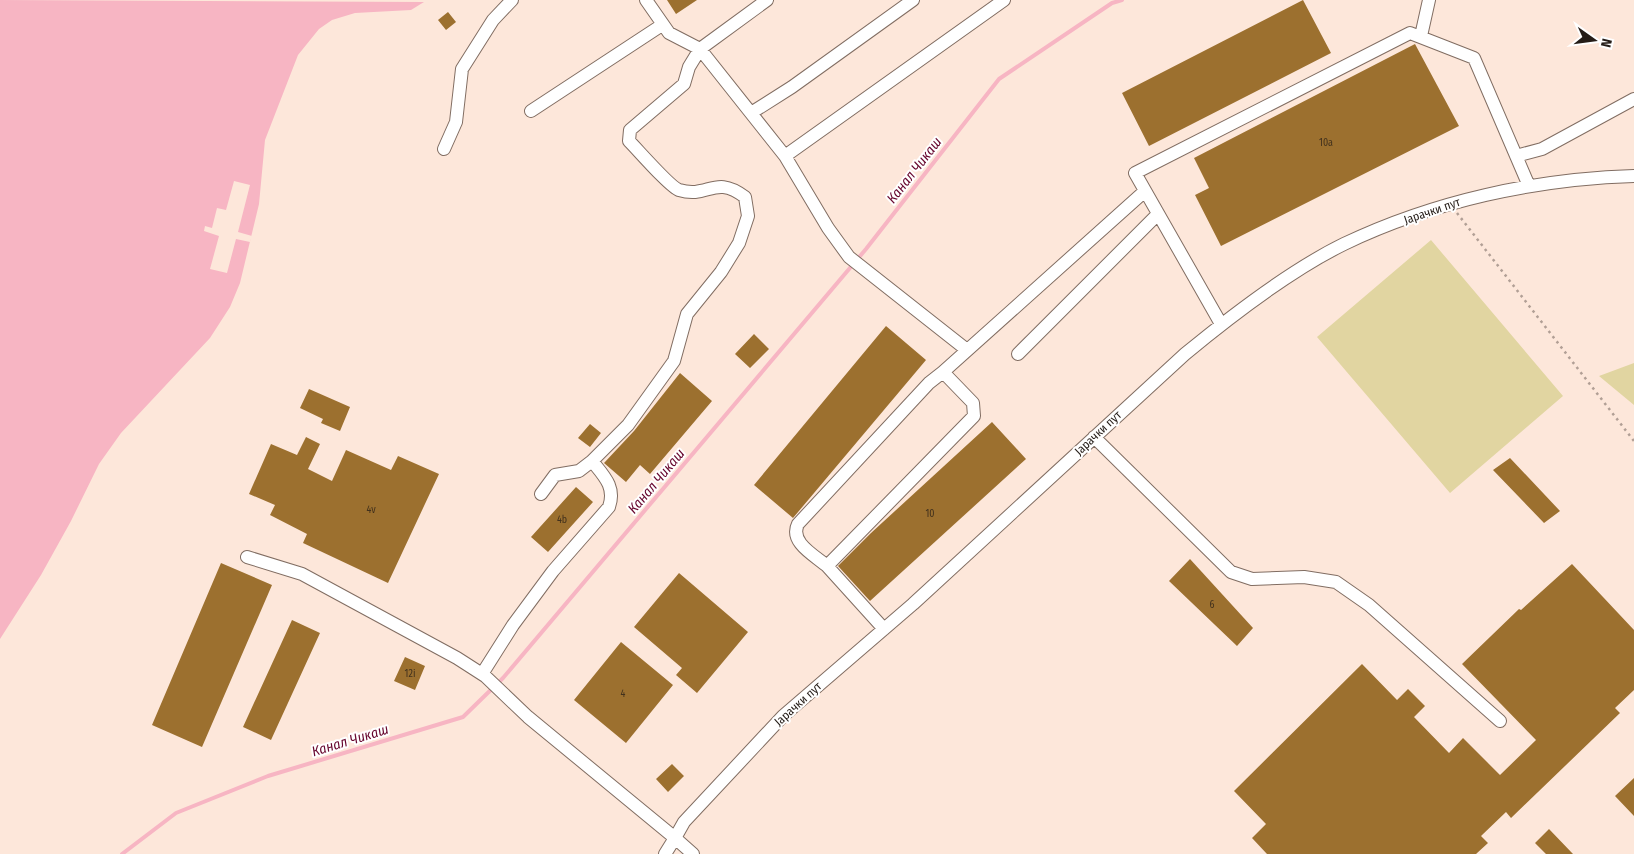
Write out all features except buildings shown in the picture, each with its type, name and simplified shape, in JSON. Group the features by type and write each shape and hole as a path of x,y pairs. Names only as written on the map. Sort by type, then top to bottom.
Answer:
{"street":[{"path":"444,149 456,122 462,70 493,20 512,0"},
{"path":"646,0 669,33 700,48 785,156 828,228 849,257 967,350"},
{"path":"541,494 555,475 579,471 628,426 674,361 687,314 721,272 739,243 748,216 745,197 734,189 721,186 696,193 676,189 629,141 630,130 684,84 689,67 700,48 767,0"},
{"path":"751,113 792,87 914,0"},
{"path":"785,156 1004,0"},
{"path":"1421,36 1429,0"},
{"path":"531,110 662,25"},
{"path":"1221,324 1135,173 1410,33 1474,58 1529,186"},
{"path":"1516,156 1542,149 1634,99"},
{"name":"Јарачки пут","path":"665,854 684,822 783,716 884,628 1185,354 1221,324 1304,268 1344,244 1450,204 1529,186 1589,178 1634,176"},
{"path":"884,628 827,566 796,539 794,532 798,524 929,383 1145,191"},
{"path":"1018,354 1158,214"},
{"path":"827,566 974,416 973,403 942,372"},
{"path":"1094,437 1231,572 1252,579 1304,577 1336,582 1369,605 1500,721"},
{"path":"483,675 513,625 553,571 609,507 613,497 610,483 592,460"},
{"path":"247,557 302,574 457,658 483,675 528,717 693,854"}],"path":[{"path":"1450,204 1634,441"}],"shaded area":[{"path":"0,0 424,2 411,10 355,13 332,20 319,29 298,55 265,140 259,204 240,283 230,307 210,338 121,433 99,464 71,521 41,575 0,639"},
{"path":"1431,240 1563,396 1450,493 1317,337"},
{"path":"1634,363 1634,405 1599,376"}],"pier":[{"path":"234,181 250,185 238,232 252,236 250,242 236,239 227,273 210,269 219,236 204,231 205,226 212,228 217,208 226,210"}],"waterway":[{"name":"Канал Чикаш","path":"122,854 176,813 268,776 463,717 503,678 866,249 999,79 1112,3 1122,0"}]}
